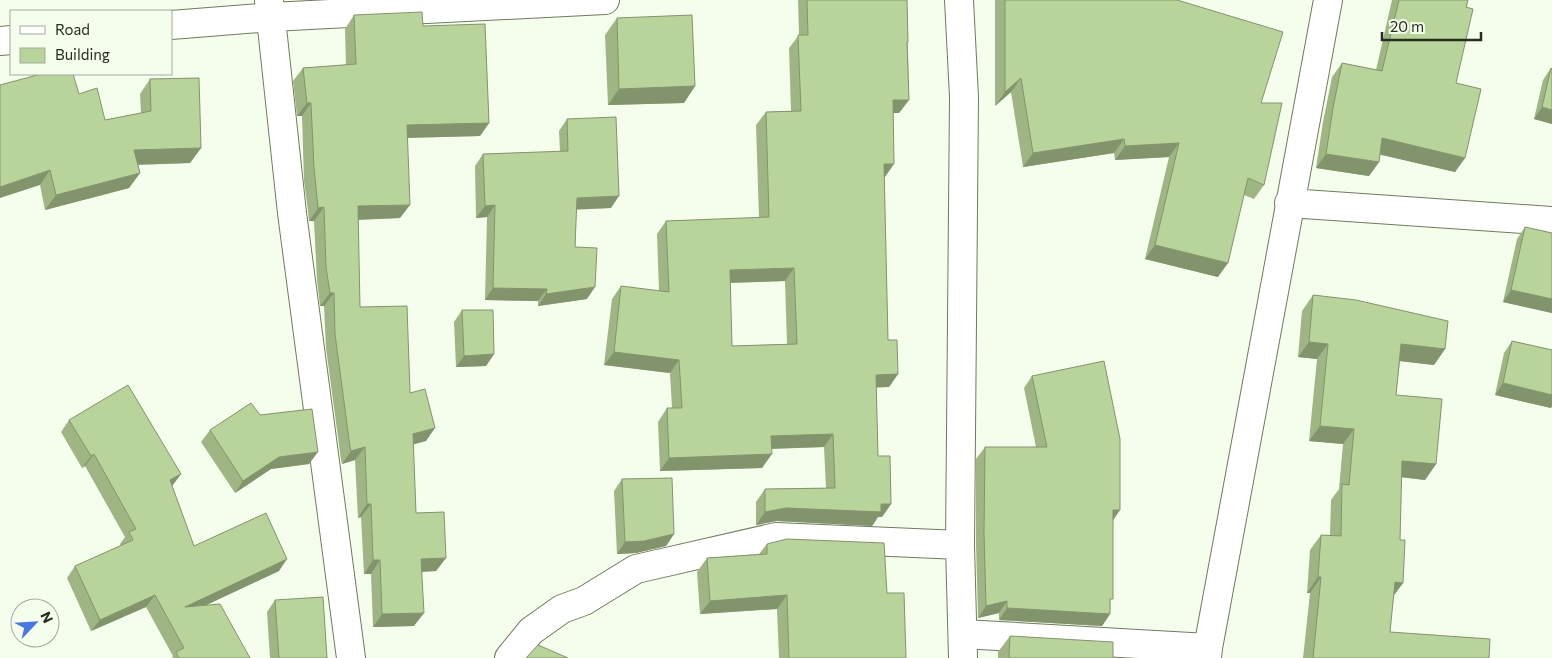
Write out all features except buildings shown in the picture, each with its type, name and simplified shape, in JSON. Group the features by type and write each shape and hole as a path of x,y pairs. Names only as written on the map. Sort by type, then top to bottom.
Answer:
{"street":[{"path":"172,25 270,8 605,0"},
{"path":"959,0 964,97 960,545 963,646 1207,653 1289,202 1328,0"},
{"path":"270,8 292,213 351,658"},
{"path":"1289,202 1552,221"},
{"path":"509,658 531,631 562,609 584,601 636,569 776,537 960,545"}]}
